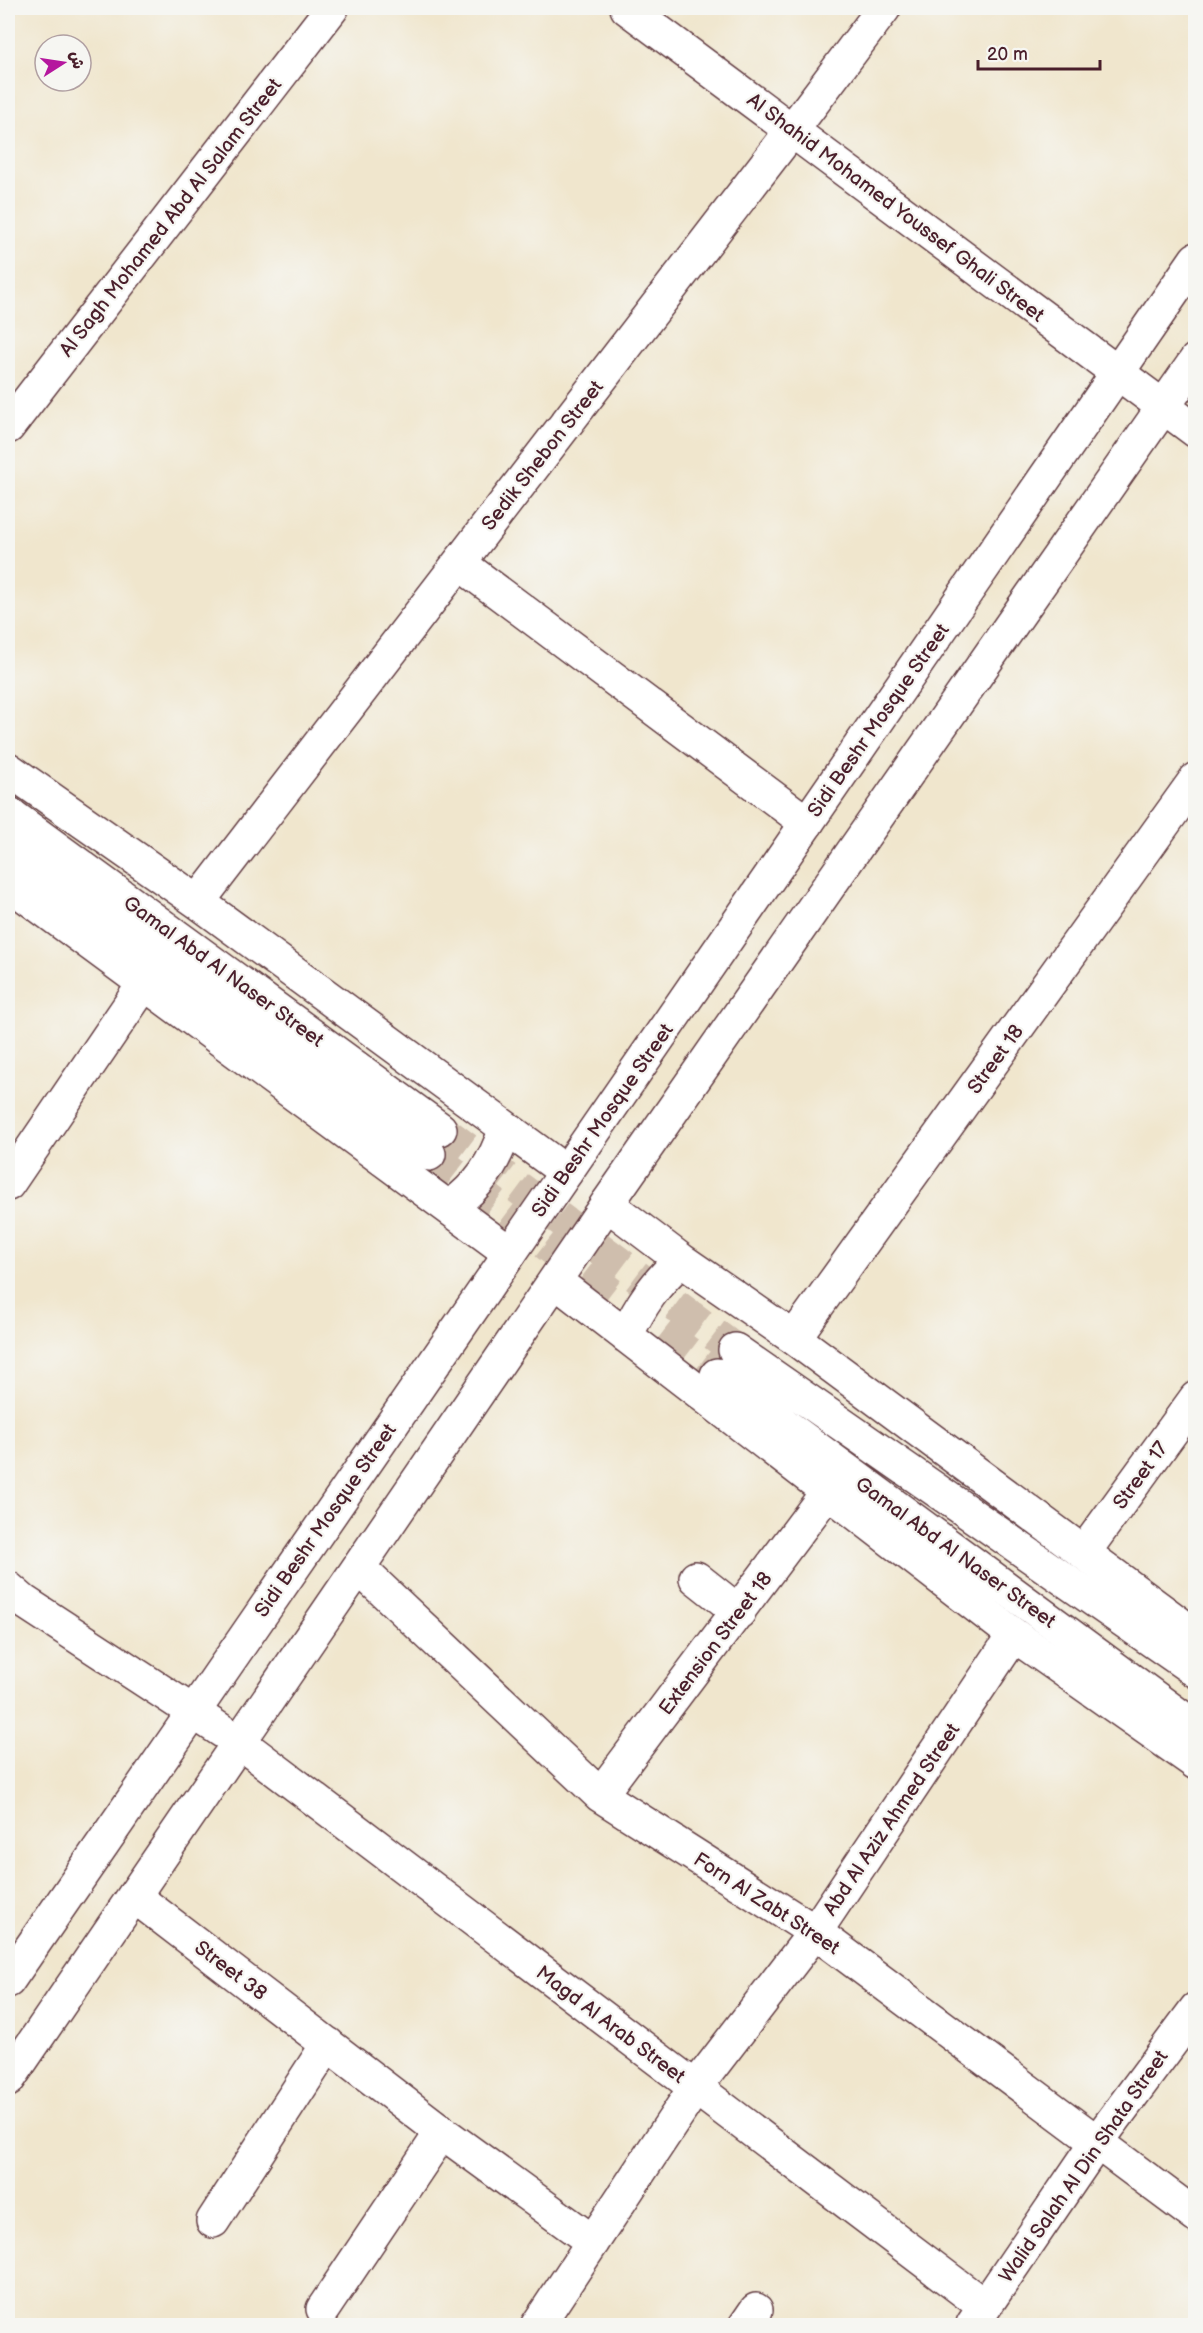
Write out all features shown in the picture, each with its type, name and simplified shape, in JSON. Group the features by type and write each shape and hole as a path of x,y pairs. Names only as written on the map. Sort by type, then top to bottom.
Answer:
{"street":[{"name":"Al Sagh Mohamed Abd Al Salam Street","path":"8,427 332,8"},
{"name":"Al Shahid Mohamed Youssef Ghali Street","path":"627,8 793,129 1196,431"},
{"name":"Sedik Shebon Street","path":"198,902 884,8"},
{"name":"Sidi Beshr Mosque Street","path":"8,1981 1196,259"},
{"path":"8,2080 607,1204 1196,360"},
{"path":"459,563 807,823"},
{"path":"8,769 198,902 566,1172"},
{"name":"Street 18","path":"794,1338 1196,779"},
{"name":"Gamal Abd Al Naser Street","path":"8,813 434,1141 8,849"},
{"path":"8,883 510,1253"},
{"path":"8,1184 144,984"},
{"path":"449,1208 469,1193 485,1173 498,1152 506,1128"},
{"path":"607,1204 681,1260 794,1338 1196,1636"},
{"path":"626,1336 640,1307 658,1281 681,1260"},
{"path":"555,1281 829,1490 1014,1635 1196,1763"},
{"name":"Gamal Abd Al Naser Street","path":"1196,1671 726,1362 1196,1728"},
{"name":"Street 17","path":"1084,1552 1196,1398"},
{"name":"Extension Street 18","path":"600,1795 829,1490"},
{"name":"Forn Al Zabt Street","path":"359,1568 600,1795 815,1932 1196,2216"},
{"path":"696,1578 739,1612"},
{"name":"Magd Al Arab Street","path":"13,1604 239,1742 694,2088 978,2316"},
{"name":"Abd Al Aziz Ahmed Street","path":"537,2325 694,2088 815,1932 1014,1635"},
{"name":"Street 38","path":"134,1896 442,2132 593,2242"},
{"name":"Walid Salah Al Din Shata Street","path":"978,2316 1097,2142 1196,2009"},
{"path":"213,2221 328,2044"},
{"path":"324,2309 442,2132"}],"tunnel":[{"path":"440,1129 735,1350"},
{"path":"429,1154 717,1375"}]}
